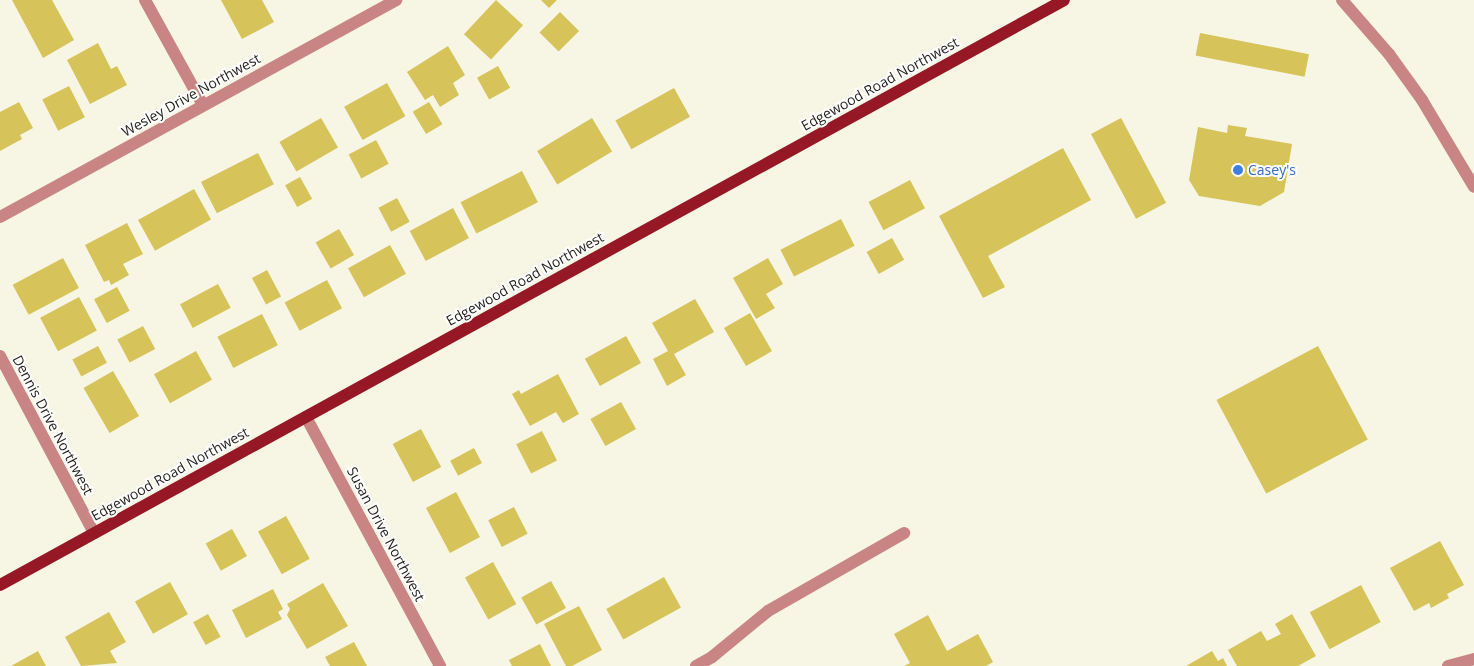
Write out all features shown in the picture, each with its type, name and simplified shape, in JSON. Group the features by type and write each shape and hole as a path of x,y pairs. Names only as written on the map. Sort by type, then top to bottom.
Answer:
{"main road":[{"name":"Edgewood Road Northwest","path":"0,585 1064,0"}],"street":[{"path":"145,0 203,105"},
{"name":"Wesley Drive Northwest","path":"0,217 397,0"},
{"path":"1342,0 1389,54 1422,100 1474,187"},
{"name":"Dennis Drive Northwest","path":"0,356 94,534"},
{"name":"Susan Drive Northwest","path":"306,417 440,666"},
{"path":"696,666 712,657 768,611 904,533"},
{"path":"1448,666 1474,659"}],"building":[{"path":"12,0 52,0 74,40 43,58"},
{"path":"221,0 262,0 274,22 242,39"},
{"path":"496,0 523,25 491,60 464,34"},
{"path":"541,0 557,0 549,8"},
{"path":"560,12 579,31 559,52 539,33"},
{"path":"1200,33 1309,54 1305,77 1196,56"},
{"path":"98,43 111,69 117,66 127,85 90,104 67,60"},
{"path":"448,46 465,75 453,83 459,95 440,107 433,95 425,100 407,72"},
{"path":"498,66 510,88 489,100 477,78"},
{"path":"387,83 405,116 363,140 344,107"},
{"path":"69,86 85,117 58,131 42,100"},
{"path":"674,88 690,117 631,149 615,120"},
{"path":"19,102 33,128 20,135 22,139 0,151 0,112"},
{"path":"429,102 442,124 426,134 413,112"},
{"path":"321,118 338,147 296,171 279,142"},
{"path":"592,118 612,151 557,184 537,151"},
{"path":"1121,118 1166,203 1136,219 1091,134"},
{"path":"1228,125 1247,128 1245,136 1292,144 1284,192 1260,206 1199,196 1189,180 1198,127 1227,133"},
{"path":"376,140 389,164 361,178 349,155"},
{"path":"1063,148 1091,200 988,256 1005,287 983,298 939,216"},
{"path":"258,153 274,184 217,213 201,182"},
{"path":"522,171 538,202 476,234 461,202"},
{"path":"300,177 312,199 297,207 285,185"},
{"path":"910,180 925,208 884,230 869,202"},
{"path":"194,189 211,220 155,251 138,220"},
{"path":"397,198 410,222 391,232 378,208"},
{"path":"453,208 469,238 426,261 410,231"},
{"path":"841,219 855,246 794,277 780,250"},
{"path":"127,223 143,254 123,264 129,275 111,285 109,280 104,282 85,245"},
{"path":"339,229 354,255 331,268 316,243"},
{"path":"892,238 904,260 879,274 867,252"},
{"path":"390,245 406,274 364,297 348,268"},
{"path":"63,258 79,288 29,315 13,285"},
{"path":"768,258 783,284 766,294 775,308 756,319 733,278"},
{"path":"267,270 281,296 266,304 252,278"},
{"path":"327,280 342,308 300,331 285,303"},
{"path":"218,284 231,308 193,328 180,304"},
{"path":"117,287 130,311 107,323 94,299"},
{"path":"79,297 97,331 58,351 40,318"},
{"path":"695,299 714,332 674,354 686,375 667,386 653,359 668,351 652,323"},
{"path":"750,313 772,351 746,366 724,328"},
{"path":"262,314 278,345 233,368 217,337"},
{"path":"143,326 155,349 130,363 117,340"},
{"path":"626,336 641,363 600,386 585,359"},
{"path":"98,346 107,363 81,376 72,360"},
{"path":"1318,346 1368,440 1266,494 1216,400"},
{"path":"196,351 212,380 170,403 154,374"},
{"path":"113,371 139,416 110,433 84,388"},
{"path":"558,374 579,414 563,423 556,412 530,426 512,394 519,390 521,394"},
{"path":"621,402 636,429 605,446 590,419"},
{"path":"421,429 441,467 413,482 393,444"},
{"path":"542,431 557,460 531,474 516,444"},
{"path":"474,448 482,463 458,476 450,461"},
{"path":"456,492 480,537 450,553 426,508"},
{"path":"514,507 528,534 502,547 488,520"},
{"path":"286,516 310,559 282,574 258,532"},
{"path":"232,529 247,556 221,571 206,544"},
{"path":"1440,541 1464,585 1447,594 1449,598 1431,608 1429,603 1414,611 1390,568"},
{"path":"493,562 516,604 488,619 465,578"},
{"path":"664,577 681,608 623,640 606,609"},
{"path":"551,581 566,608 536,625 521,597"},
{"path":"170,582 188,614 153,634 135,601"},
{"path":"323,583 348,626 307,649 287,615 290,609 287,604"},
{"path":"1361,585 1381,622 1330,649 1310,612"},
{"path":"273,589 283,609 278,612 282,619 246,638 232,610"},
{"path":"579,606 602,650 572,666 566,666 544,624"},
{"path":"109,612 126,642 110,651 117,663 81,666 65,637"},
{"path":"208,614 221,637 206,645 193,622"},
{"path":"1292,614 1316,656 1298,666 1237,666 1228,650 1261,631 1267,641 1281,634 1275,624"},
{"path":"928,615 947,651 978,634 993,662 986,666 904,666 910,663 894,634"},
{"path":"354,642 367,666 330,666 325,657"},
{"path":"540,644 551,666 512,666 509,660"},
{"path":"38,651 46,666 11,666"},
{"path":"1212,651 1218,661 1223,658 1227,666 1186,666"}],"place":[{"name":"Casey's","path":"1238,170"}]}
